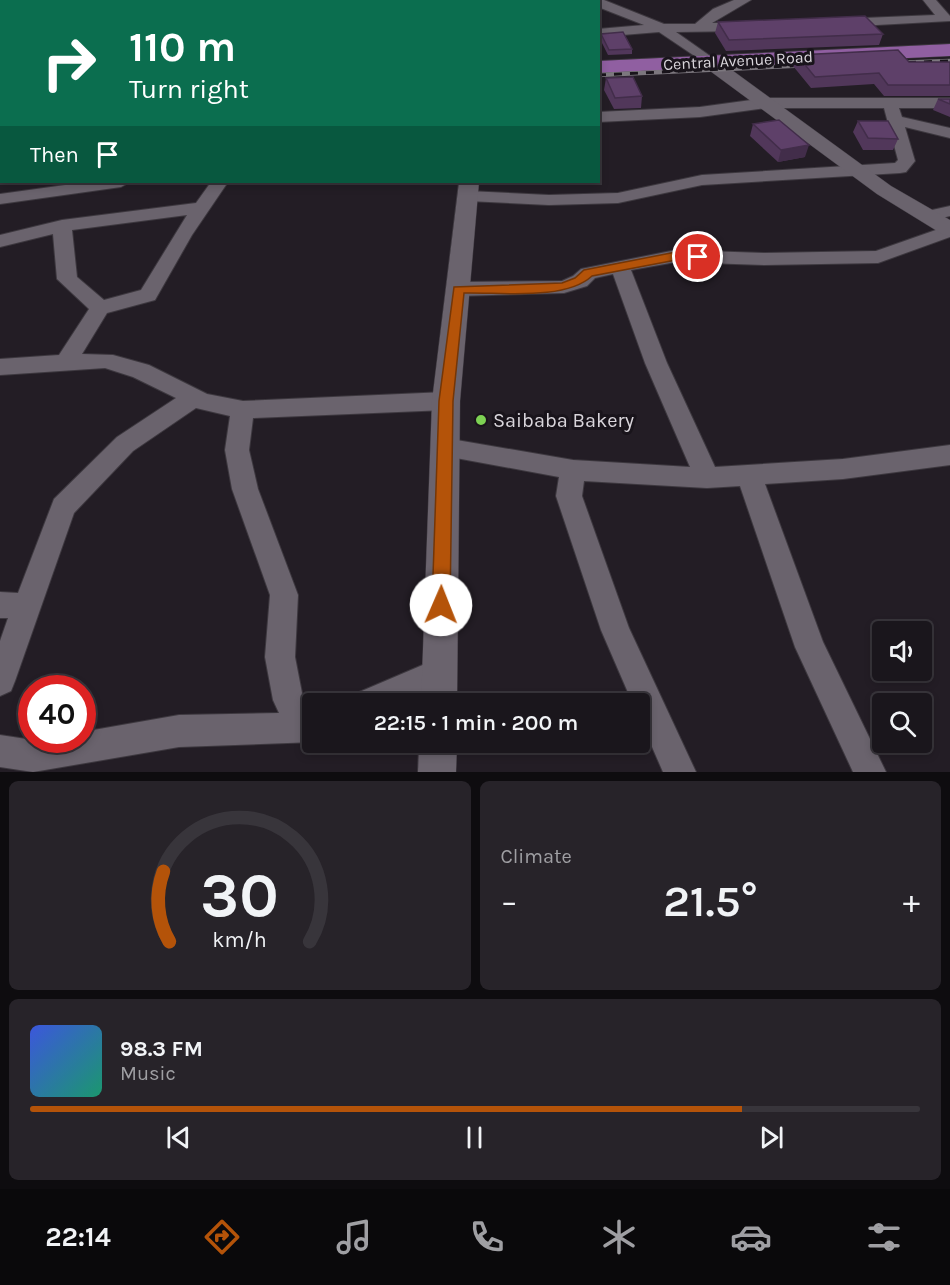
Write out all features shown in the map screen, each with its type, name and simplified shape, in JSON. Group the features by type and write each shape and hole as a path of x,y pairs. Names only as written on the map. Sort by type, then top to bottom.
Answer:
{"main road":[{"name":"Central Avenue Road","path":"600,67 713,65 950,50"},
{"path":"600,75 713,65 950,60"}],"street":[{"path":"411,0 449,0"},
{"path":"697,29 718,12 745,0"},
{"path":"929,0 948,19"},
{"path":"600,2 662,28 858,171 950,230"},
{"path":"827,23 948,19"},
{"path":"600,33 662,28 756,26"},
{"path":"600,117 700,112 765,103 950,103"},
{"path":"439,693 446,401 469,189 549,200 618,198 702,180 900,168 907,161 890,103"},
{"path":"895,120 950,133"},
{"path":"8,183 22,196"},
{"path":"0,199 114,183"},
{"path":"66,362 100,308 148,295 183,235 218,183"},
{"path":"0,241 62,226 202,208"},
{"path":"928,216 950,211"},
{"path":"62,226 67,279 100,308"},
{"path":"458,289 564,287 580,281 588,273 676,256 765,259 878,257 950,230"},
{"path":"620,266 656,363 707,478"},
{"path":"0,367 105,360 141,371 194,397 243,410 446,401"},
{"path":"0,681 14,606 63,507 125,444 194,397"},
{"path":"243,410 237,450 245,489 284,595 280,657 288,700 302,716"},
{"path":"445,447 573,470 707,478 843,469 950,455"},
{"path":"573,470 569,496 615,630 680,772"},
{"path":"749,475 810,647 870,772"},
{"path":"393,693 440,672"},
{"path":"0,751 33,756 179,731 302,728"},
{"path":"437,772 438,753"}],"building":[{"path":"865,16 883,34 729,40 718,22"},
{"path":"623,32 632,49 609,50 601,34"},
{"path":"898,50 909,62 950,62 950,85 888,85 879,73 815,77 797,55"},
{"path":"633,77 642,96 615,98 606,78"},
{"path":"938,99 950,99 950,104"},
{"path":"779,120 809,145 781,150 753,124"},
{"path":"858,121 888,121 898,139 868,138"}],"railway":[{"path":"892,63 950,61"},
{"path":"600,75 811,65"}],"place":[{"name":"Saibaba Bakery","path":"481,420"}],"route":[{"path":"441,605 446,401 458,289 564,287 580,281 588,273 676,256 698,257"}]}
